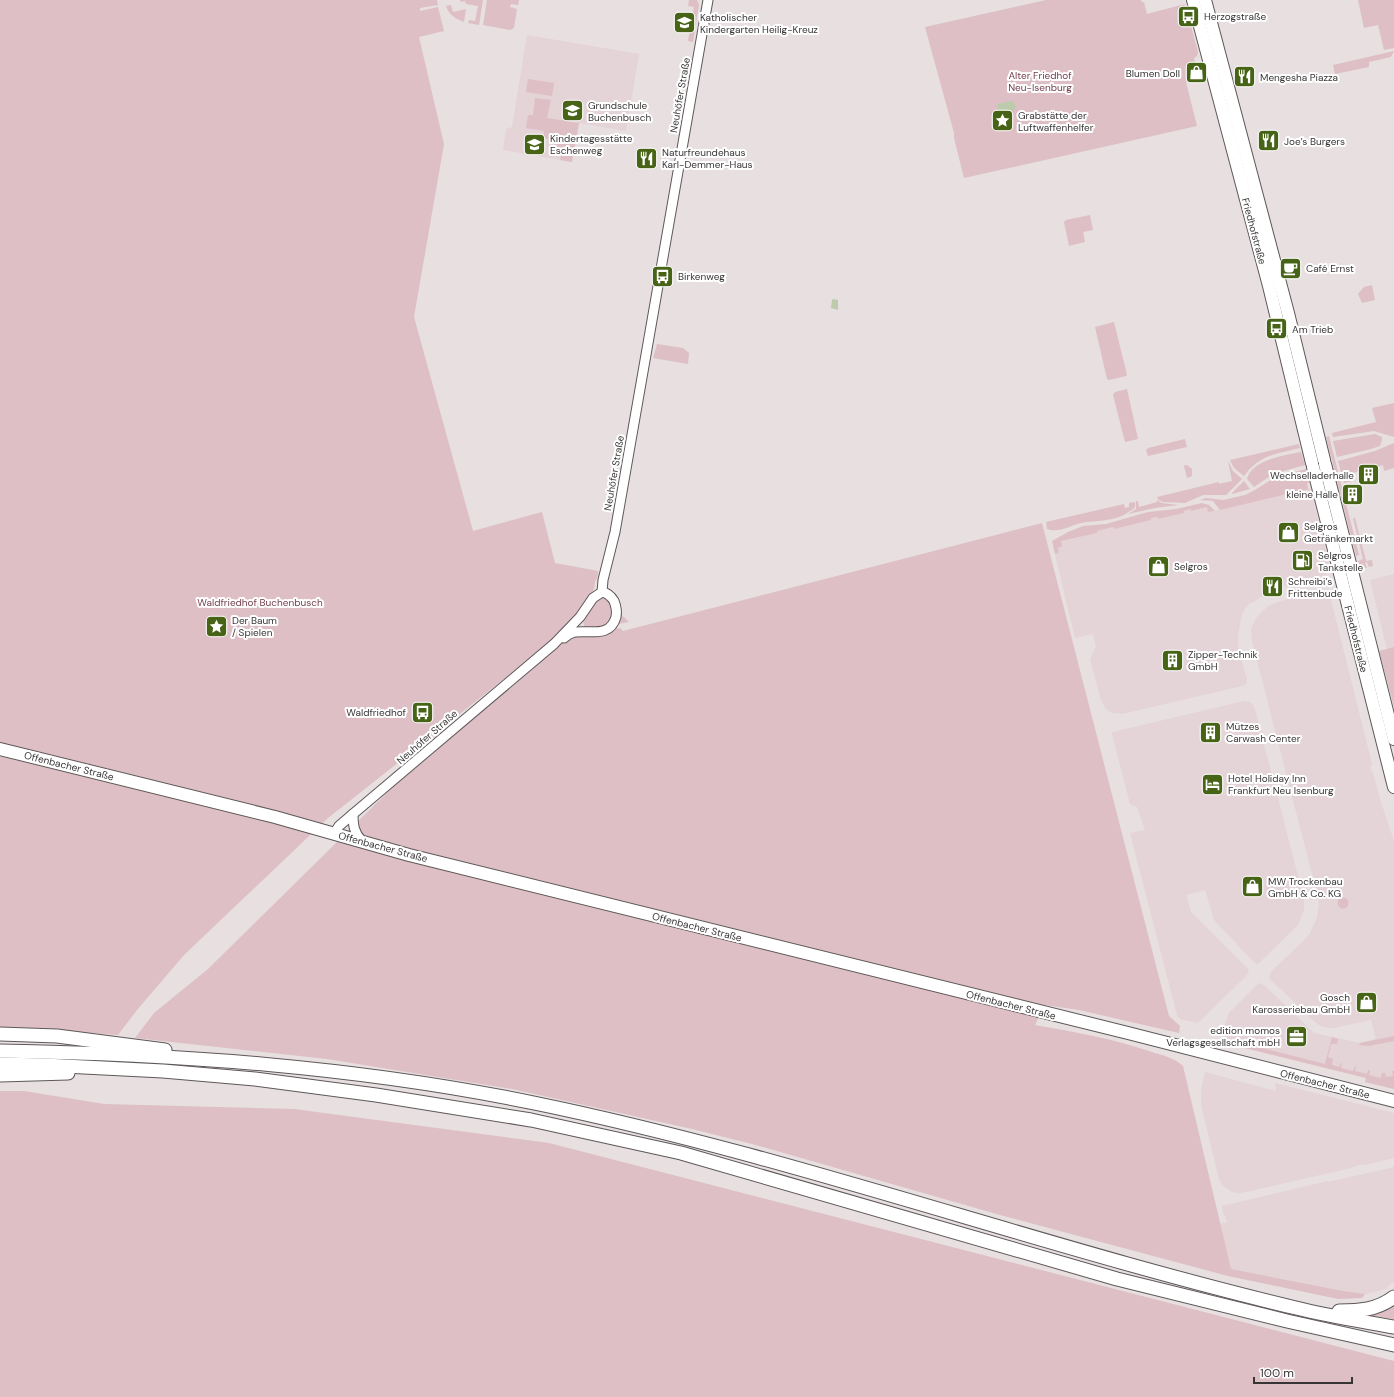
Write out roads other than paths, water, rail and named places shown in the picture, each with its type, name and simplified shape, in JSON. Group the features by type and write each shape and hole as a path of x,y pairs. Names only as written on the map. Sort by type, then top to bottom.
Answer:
{"highway":[{"path":"0,1034 57,1036 171,1051 197,1058"},
{"path":"0,1051 197,1058 378,1076 542,1105 686,1138 797,1168 1121,1263 1311,1311 1394,1327"},
{"path":"0,1064 44,1064 140,1069 255,1078 531,1120 674,1151 1117,1279 1279,1320 1391,1346"},
{"path":"0,1076 116,1073 140,1069"},
{"path":"1311,1311 1364,1310 1384,1304 1394,1297"}],"main road":[{"name":"Friedhofstraße","path":"1193,0 1232,124 1288,313 1319,464 1394,787"},
{"name":"Friedhofstraße","path":"1205,0 1232,124"},
{"name":"Friedhofstraße","path":"1319,464 1394,739"},
{"name":"Offenbacher Straße","path":"0,750 261,813 432,860 1128,1033 1394,1101"}],"street":[{"name":"Neuhöfer Straße","path":"334,834 353,814 554,644 580,617 593,598 602,592 603,580 616,532 708,0"},
{"path":"554,644 571,634 587,632 594,633 606,630 613,624 616,608 614,601 609,594 602,592"},
{"path":"580,617 582,627 587,632"},
{"path":"353,814 354,828 362,842"}],"place":[{"name":"Herzogstraße","path":"1189,16"},
{"name":"Katholischer Kindergarten Heilig-Kreuz","path":"685,23"},
{"name":"Blumen Doll","path":"1196,73"},
{"name":"Mengesha Piazza","path":"1245,77"},
{"name":"Grundschule Buchenbusch","path":"572,111"},
{"name":"Grabstätte der Luftwaffenhelfer","path":"1003,121"},
{"name":"Joe’s Burgers","path":"1269,141"},
{"name":"Kindertagesstätte Eschenweg","path":"534,144"},
{"name":"Naturfreundehaus Karl-Demmer-Haus","path":"647,158"},
{"name":"Café Ernst","path":"1290,268"},
{"name":"Birkenweg","path":"663,276"},
{"name":"Am Trieb","path":"1276,329"},
{"name":"Wechselladerhalle","path":"1369,475"},
{"name":"kleine Halle","path":"1353,494"},
{"name":"Selgros Getränkemarkt","path":"1289,532"},
{"name":"Selgros Tankstelle","path":"1302,561"},
{"name":"Selgros","path":"1159,566"},
{"name":"Schreibi’s Frittenbude","path":"1272,587"},
{"name":"Der Baum / Spielen","path":"216,626"},
{"name":"Zipper-Technik GmbH","path":"1173,660"},
{"name":"Waldfriedhof","path":"422,712"},
{"name":"Mützes Carwash Center","path":"1210,732"},
{"name":"Hotel Holiday Inn Frankfurt Neu Isenburg","path":"1213,784"},
{"name":"MW Trockenbau GmbH & Co. KG","path":"1252,887"},
{"name":"Gosch Karosseriebau GmbH","path":"1366,1003"},
{"name":"edition momos Verlagsgesellschaft mbH","path":"1296,1036"}],"park label":[{"name":"Alter Friedhof Neu-Isenburg","path":"1040,80"},
{"name":"Waldfriedhof Buchenbusch","path":"260,602"}]}
